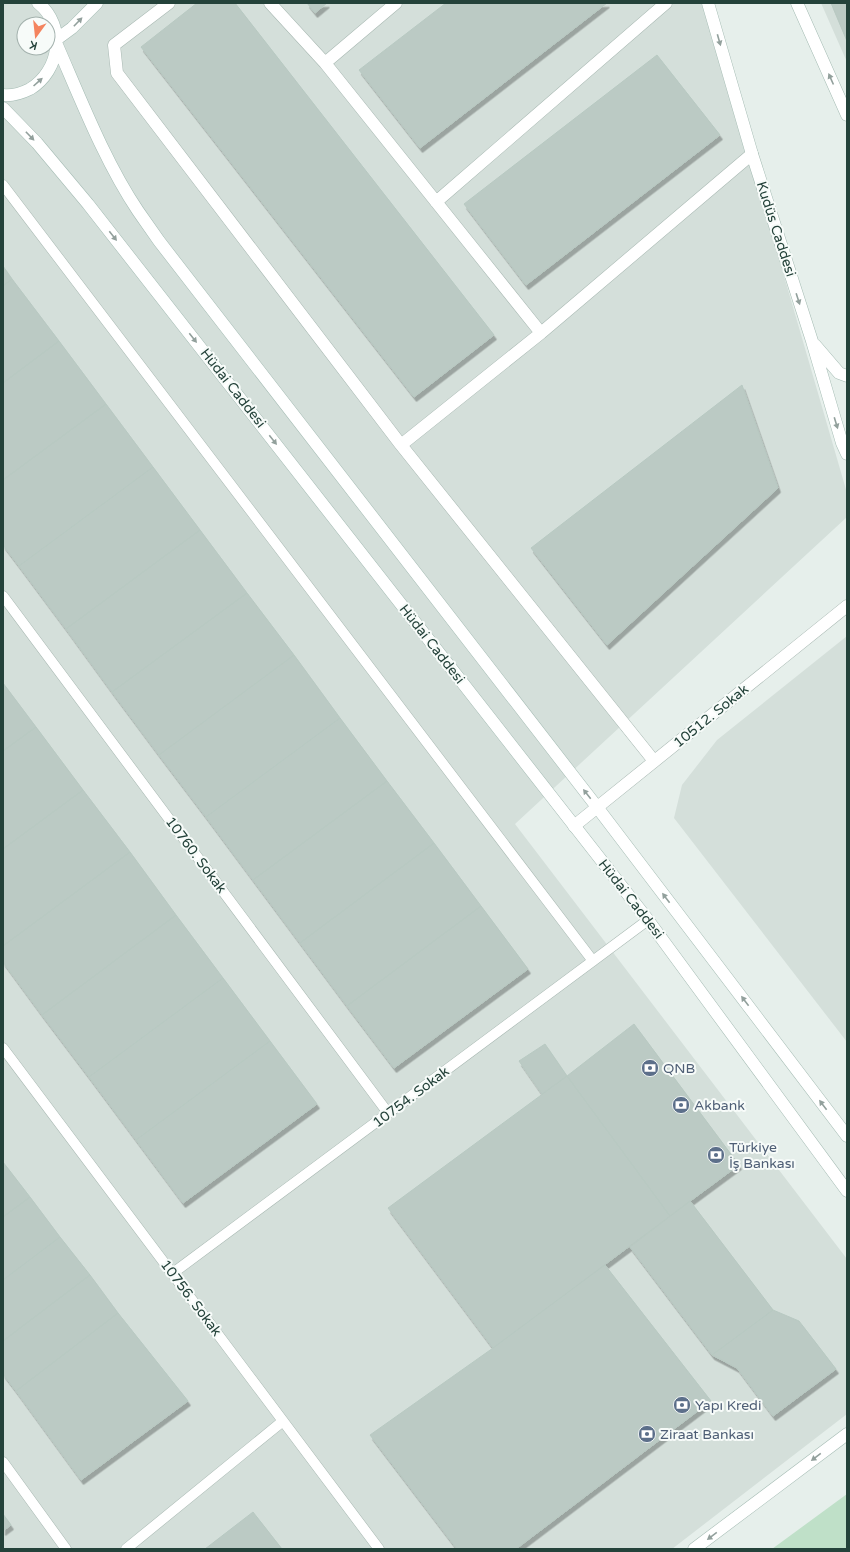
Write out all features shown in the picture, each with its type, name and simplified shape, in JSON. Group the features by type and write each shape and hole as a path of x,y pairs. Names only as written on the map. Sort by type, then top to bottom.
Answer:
{"street":[{"name":"Hüdai Caddesi","path":"38,3 49,15 54,26 57,42 90,122 137,210 597,807 847,1136"},
{"path":"3,95 23,93 38,84 49,71 56,56 57,42 97,3"},
{"path":"169,3 114,45 117,73 401,445 654,761"},
{"path":"270,3 325,63 541,332"},
{"path":"325,63 396,3"},
{"path":"436,202 666,3"},
{"name":"Kudüs Caddesi","path":"708,3 752,154 812,341 842,443 847,454"},
{"path":"797,3 847,115"},
{"name":"Hüdai Caddesi","path":"3,108 37,143 88,204 648,920 847,1191"},
{"path":"401,445 541,332 752,154"},
{"path":"812,341 839,373 847,376"},
{"name":"10512. Sokak","path":"574,826 847,606"},
{"path":"694,1549 847,1434"}],"lane":[{"path":"3,185 593,962"},
{"name":"10760. Sokak","path":"3,596 388,1113"},
{"name":"10754. Sokak","path":"173,1273 648,920"},
{"name":"10756. Sokak","path":"3,1048 379,1549"},
{"path":"126,1549 283,1421"},
{"path":"3,1462 66,1549"}],"shaded area":[{"path":"3,3 701,3 712,28 847,493 847,517 515,824 847,1259 847,1414 672,1549 3,1549"},
{"path":"821,3 847,3 847,62"},
{"path":"847,636 847,1042 674,818 682,785 717,740"}],"green space":[{"path":"847,1494 847,1549 772,1549"}],"building":[{"path":"197,3 235,3 494,335 414,397 141,47"},
{"path":"307,3 327,3 315,13"},
{"path":"446,3 607,3 420,148 359,70"},
{"path":"831,3 847,3 847,41"},
{"path":"657,55 720,135 526,285 464,204"},
{"path":"3,266 12,279 3,286"},
{"path":"12,279 59,341 3,383 3,286"},
{"path":"59,341 106,404 3,480 3,383"},
{"path":"742,385 778,488 607,645 531,548"},
{"path":"106,404 153,467 19,566 3,545 3,480"},
{"path":"153,467 200,530 66,629 19,566"},
{"path":"200,530 247,593 112,692 66,629"},
{"path":"247,593 294,655 159,755 112,692"},
{"path":"294,655 340,718 206,817 159,755"},
{"path":"3,683 36,727 3,751"},
{"path":"340,718 387,781 253,880 206,817"},
{"path":"36,727 83,790 3,849 3,751"},
{"path":"387,781 434,843 300,943 253,880"},
{"path":"83,790 130,852 3,946 3,849"},
{"path":"434,843 481,906 347,1006 300,943"},
{"path":"130,852 176,915 42,1015 3,962 3,946"},
{"path":"481,906 528,969 394,1068 347,1006"},
{"path":"176,915 223,978 89,1077 42,1015"},
{"path":"223,978 270,1041 136,1140 89,1077"},
{"path":"634,1024 739,1165 670,1216 567,1076"},
{"path":"270,1041 317,1104 183,1203 136,1140"},
{"path":"545,1044 567,1076 542,1094 519,1061"},
{"path":"567,1076 670,1216 493,1348 388,1208"},
{"path":"3,1162 30,1197 3,1217"},
{"path":"30,1197 60,1237 3,1280 3,1217"},
{"path":"690,1201 773,1310 712,1355 630,1247"},
{"path":"60,1237 90,1275 3,1341 3,1280"},
{"path":"605,1265 711,1401 516,1549 457,1549 370,1435 493,1348"},
{"path":"90,1275 118,1313 16,1391 3,1374 3,1341"},
{"path":"773,1310 799,1321 836,1369 773,1416 737,1368 712,1355"},
{"path":"118,1313 188,1401 81,1480 16,1391"},
{"path":"253,1512 282,1549 205,1549"},
{"path":"3,1514 11,1525 3,1531"}],"place":[{"name":"QNB","path":"650,1068"},
{"name":"Akbank","path":"681,1105"},
{"name":"Türkiye İş Bankası","path":"716,1155"},
{"name":"Yapı Kredi","path":"682,1405"},
{"name":"Ziraat Bankası","path":"647,1434"}]}
